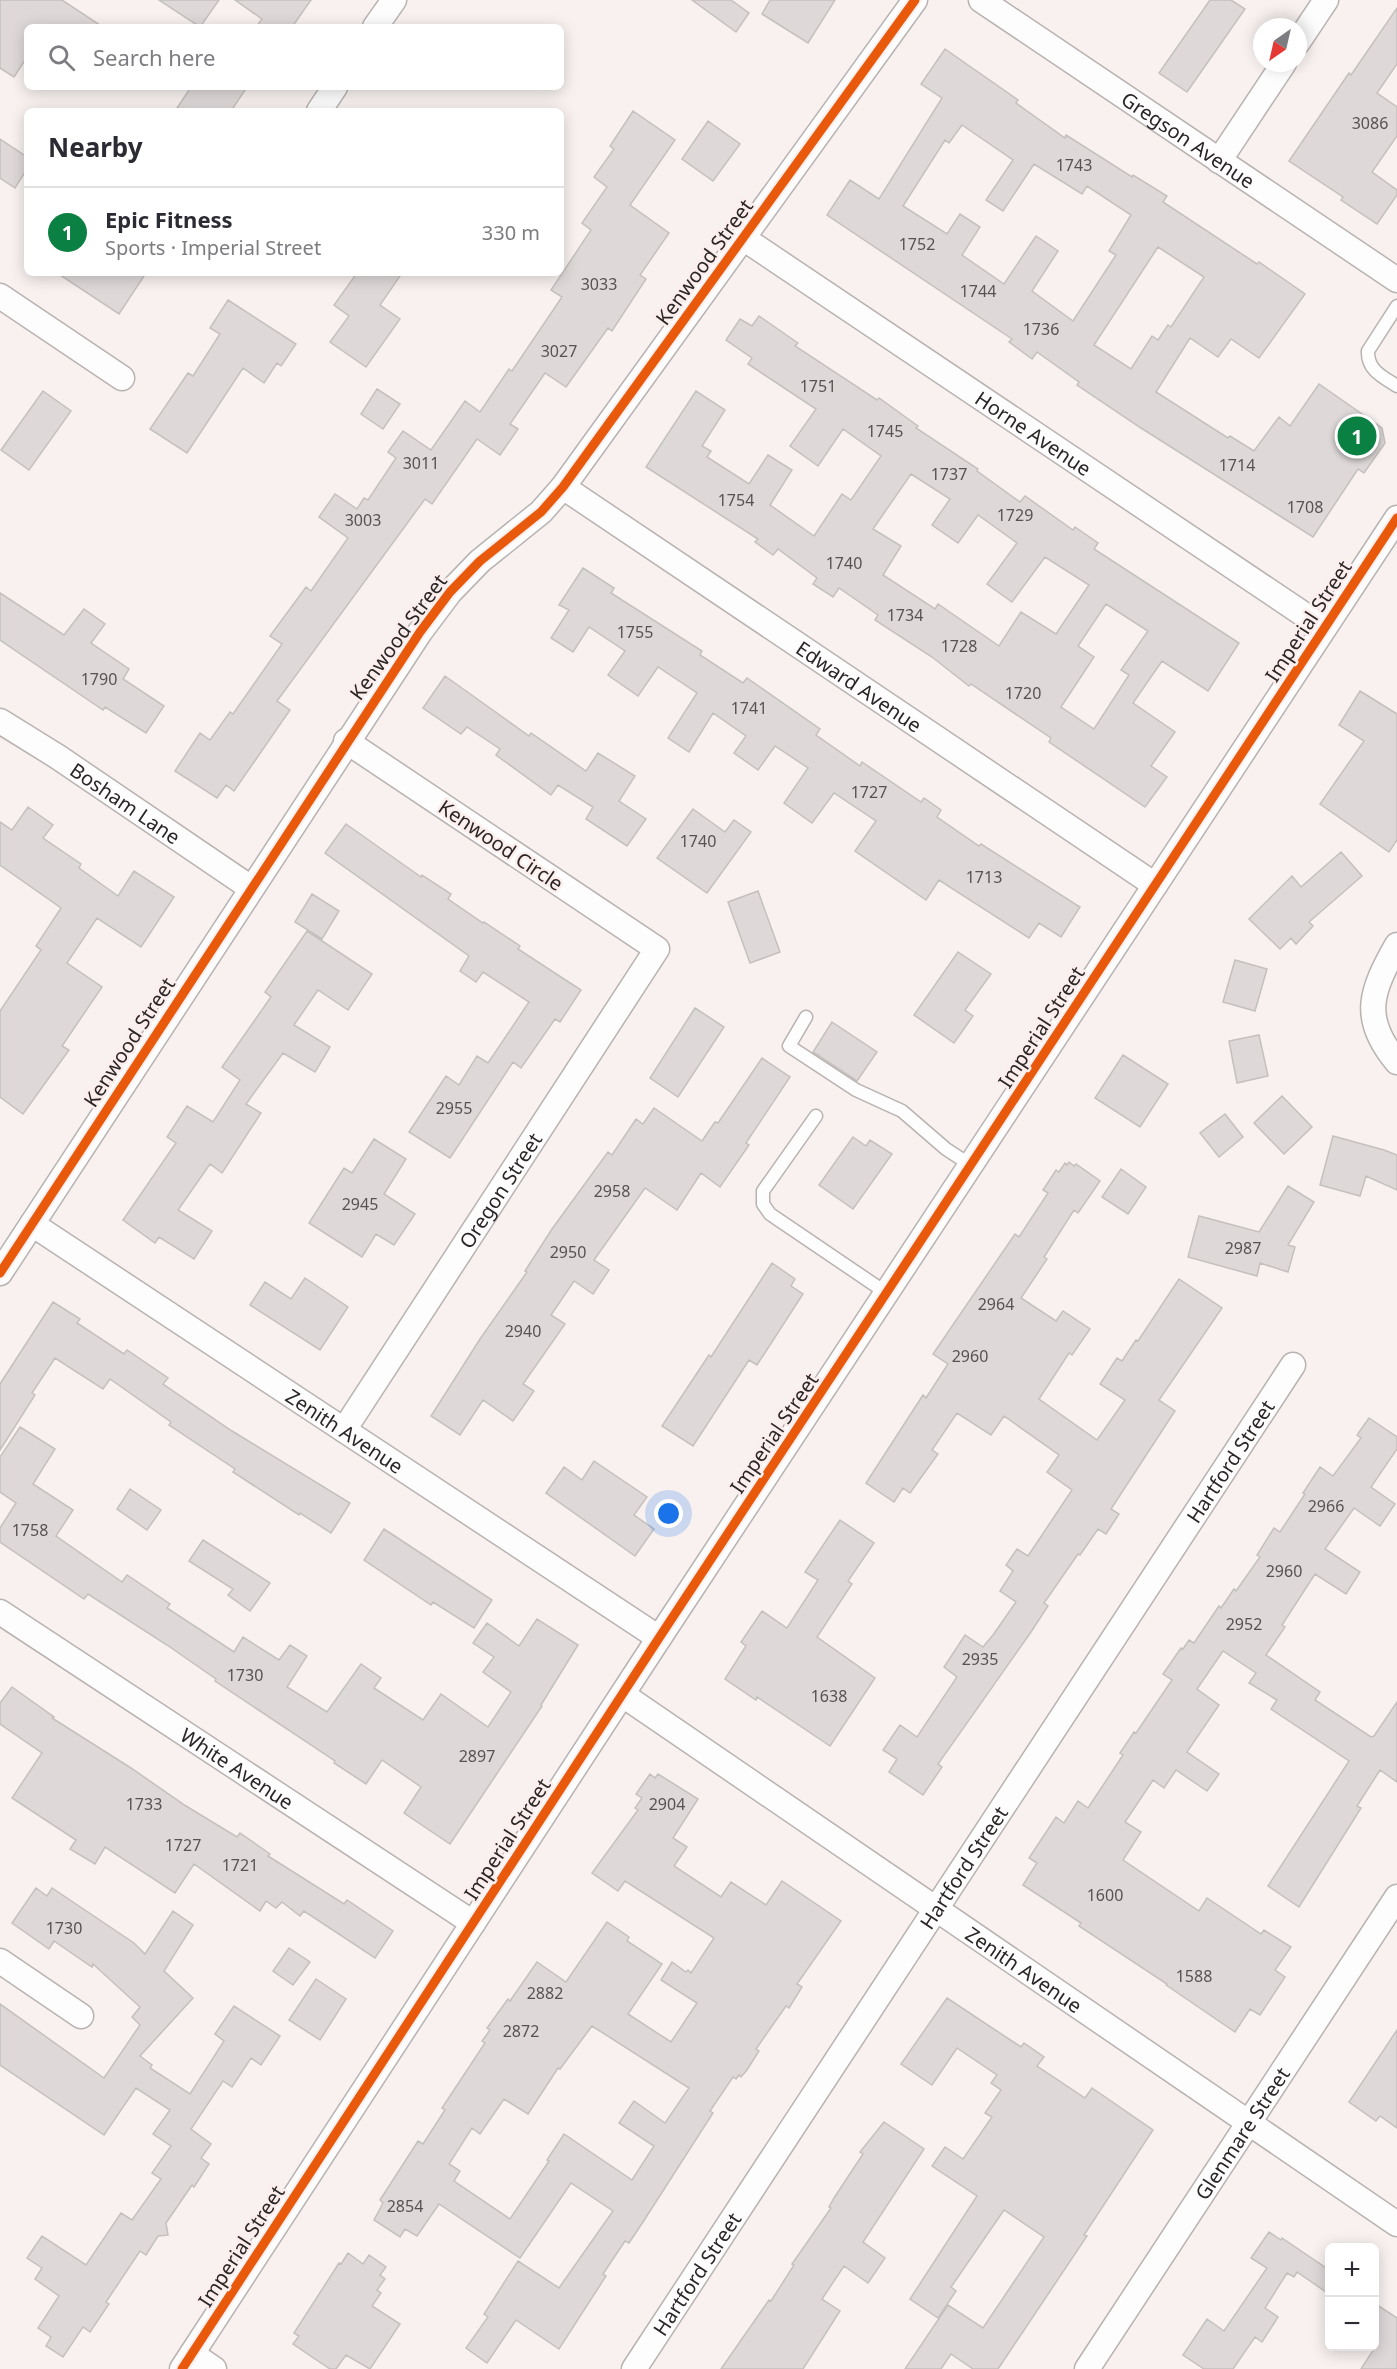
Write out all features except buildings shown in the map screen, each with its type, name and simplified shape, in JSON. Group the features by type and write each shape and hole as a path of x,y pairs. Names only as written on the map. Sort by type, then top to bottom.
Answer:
{"street":[{"path":"377,24 394,0"},
{"name":"Kenwood Street","path":"0,1273 346,741 420,632 450,592 480,561 541,512 563,487 915,0"},
{"name":"Gregson Avenue","path":"981,0 1397,280"},
{"path":"1307,28 1326,0"},
{"path":"1219,160 1278,72"},
{"path":"321,108 333,90"},
{"name":"Horne Avenue","path":"743,238 1324,628"},
{"path":"0,296 122,378"},
{"name":"Edward Avenue","path":"563,487 1155,885"},
{"name":"Imperial Street","path":"187,2362 659,1638 888,1294 1397,518"},
{"name":"Bosham Lane","path":"0,721 58,757 251,888"},
{"name":"Kenwood Circle","path":"346,741 657,949"},
{"path":"1397,945 1376,990 1373,1010 1374,1028 1384,1047 1397,1062"},
{"name":"Oregon Street","path":"344,1430 657,949"},
{"name":"Zenith Avenue","path":"32,1224 659,1638"},
{"name":"Hartford Street","path":"634,2369 1293,1365"},
{"name":"White Avenue","path":"0,1612 473,1923"},
{"name":"Zenith Avenue","path":"623,1695 1397,2224"},
{"name":"Glenmare Street","path":"1087,2369 1397,1897"},
{"path":"0,1961 81,2016"},
{"path":"187,2362 214,2369"}],"lane":[{"path":"1397,306 1368,351 1367,359 1371,368 1397,386"},
{"path":"806,1017 789,1046 856,1090 902,1111 946,1149 972,1166"},
{"path":"816,1116 764,1191 763,1204 770,1214 888,1294"}],"cycle path":[{"path":"0,1273 420,632 450,592 480,561 541,512 563,487 915,0"},
{"path":"182,2369 659,1638 1397,518"}],"place":[{"name":"Epic Fitness","path":"1357,436"}]}
